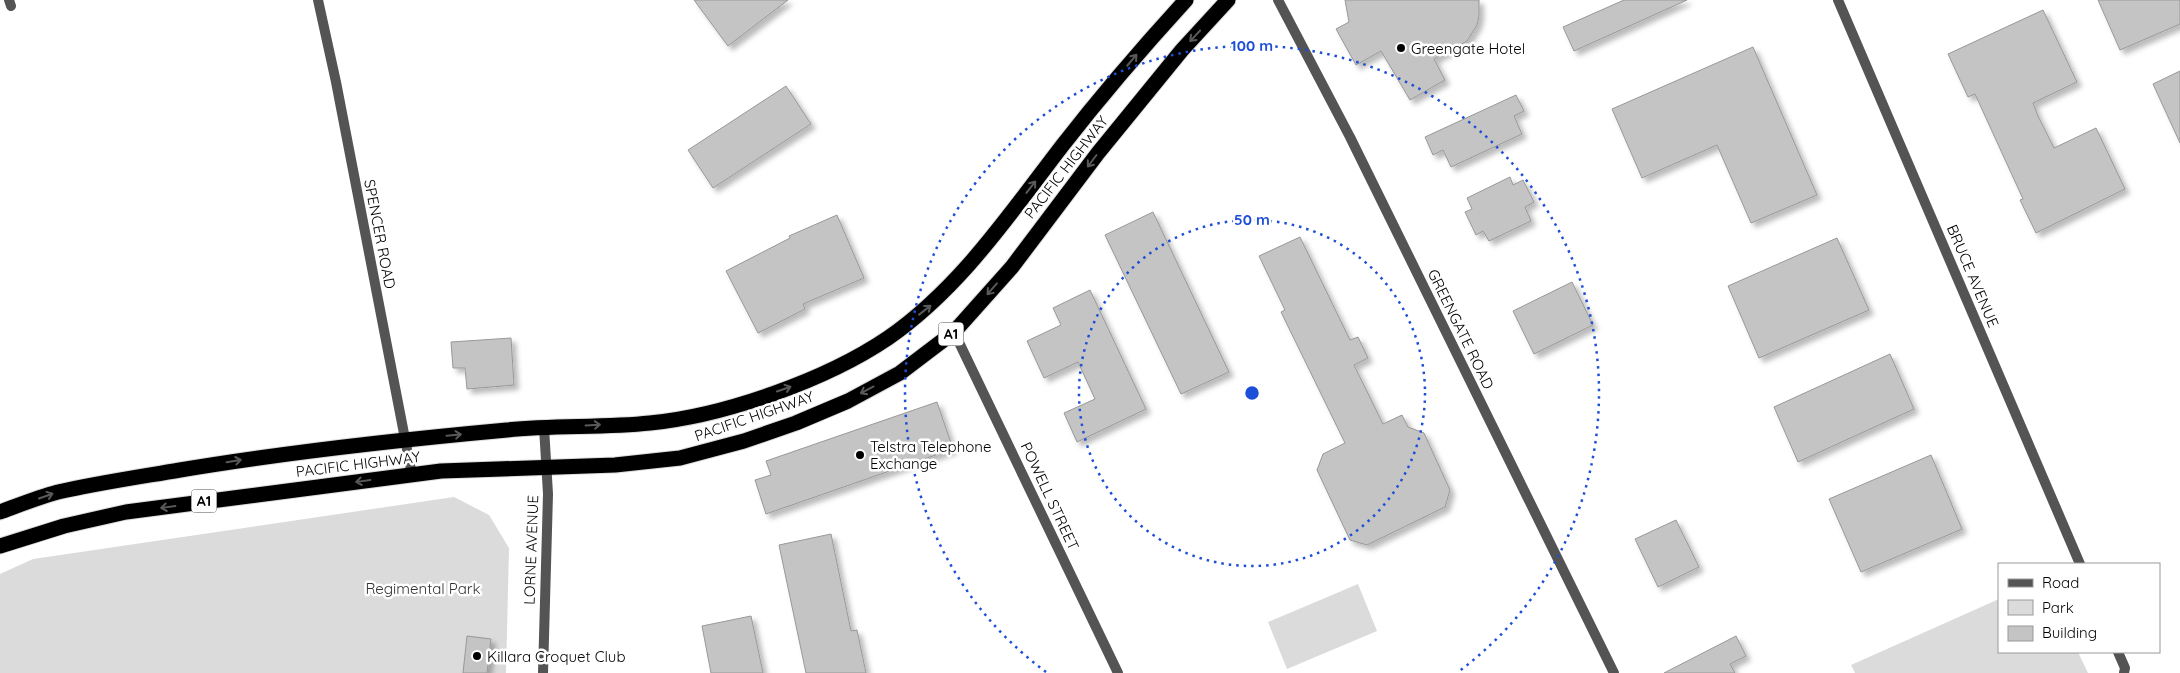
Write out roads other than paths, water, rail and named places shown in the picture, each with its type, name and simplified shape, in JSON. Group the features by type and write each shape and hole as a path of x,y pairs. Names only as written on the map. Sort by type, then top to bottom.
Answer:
{"highway":[{"name":"PACIFIC HIGHWAY","path":"0,512 55,493 283,453 406,439 544,427 647,423 711,413 790,387 834,369 886,340 930,306 962,274 1148,41 1186,0"},
{"name":"PACIFIC HIGHWAY","path":"0,546 64,526 126,512 451,470 648,463 680,458 744,441 796,423 848,401 900,372 954,332 1012,267 1098,153 1182,50 1228,0"}],"street":[{"name":"SPENCER ROAD","path":"318,0 336,82 412,475"},
{"name":"GREENGATE ROAD","path":"1278,0 1350,137 1614,673"},
{"name":"BRUCE AVENUE","path":"1838,0 2080,563"},
{"name":"POWELL STREET","path":"954,332 1118,673"},
{"name":"LORNE AVENUE","path":"543,673 547,466 544,427"},
{"path":"2118,653 2125,668 2124,673"}],"place":[{"name":"Greengate Hotel","path":"1401,48"},
{"name":"Telstra Telephone Exchange","path":"860,455"},
{"name":"Killara Croquet Club","path":"477,656"}],"park label":[{"name":"Regimental Park","path":"423,588"}]}
